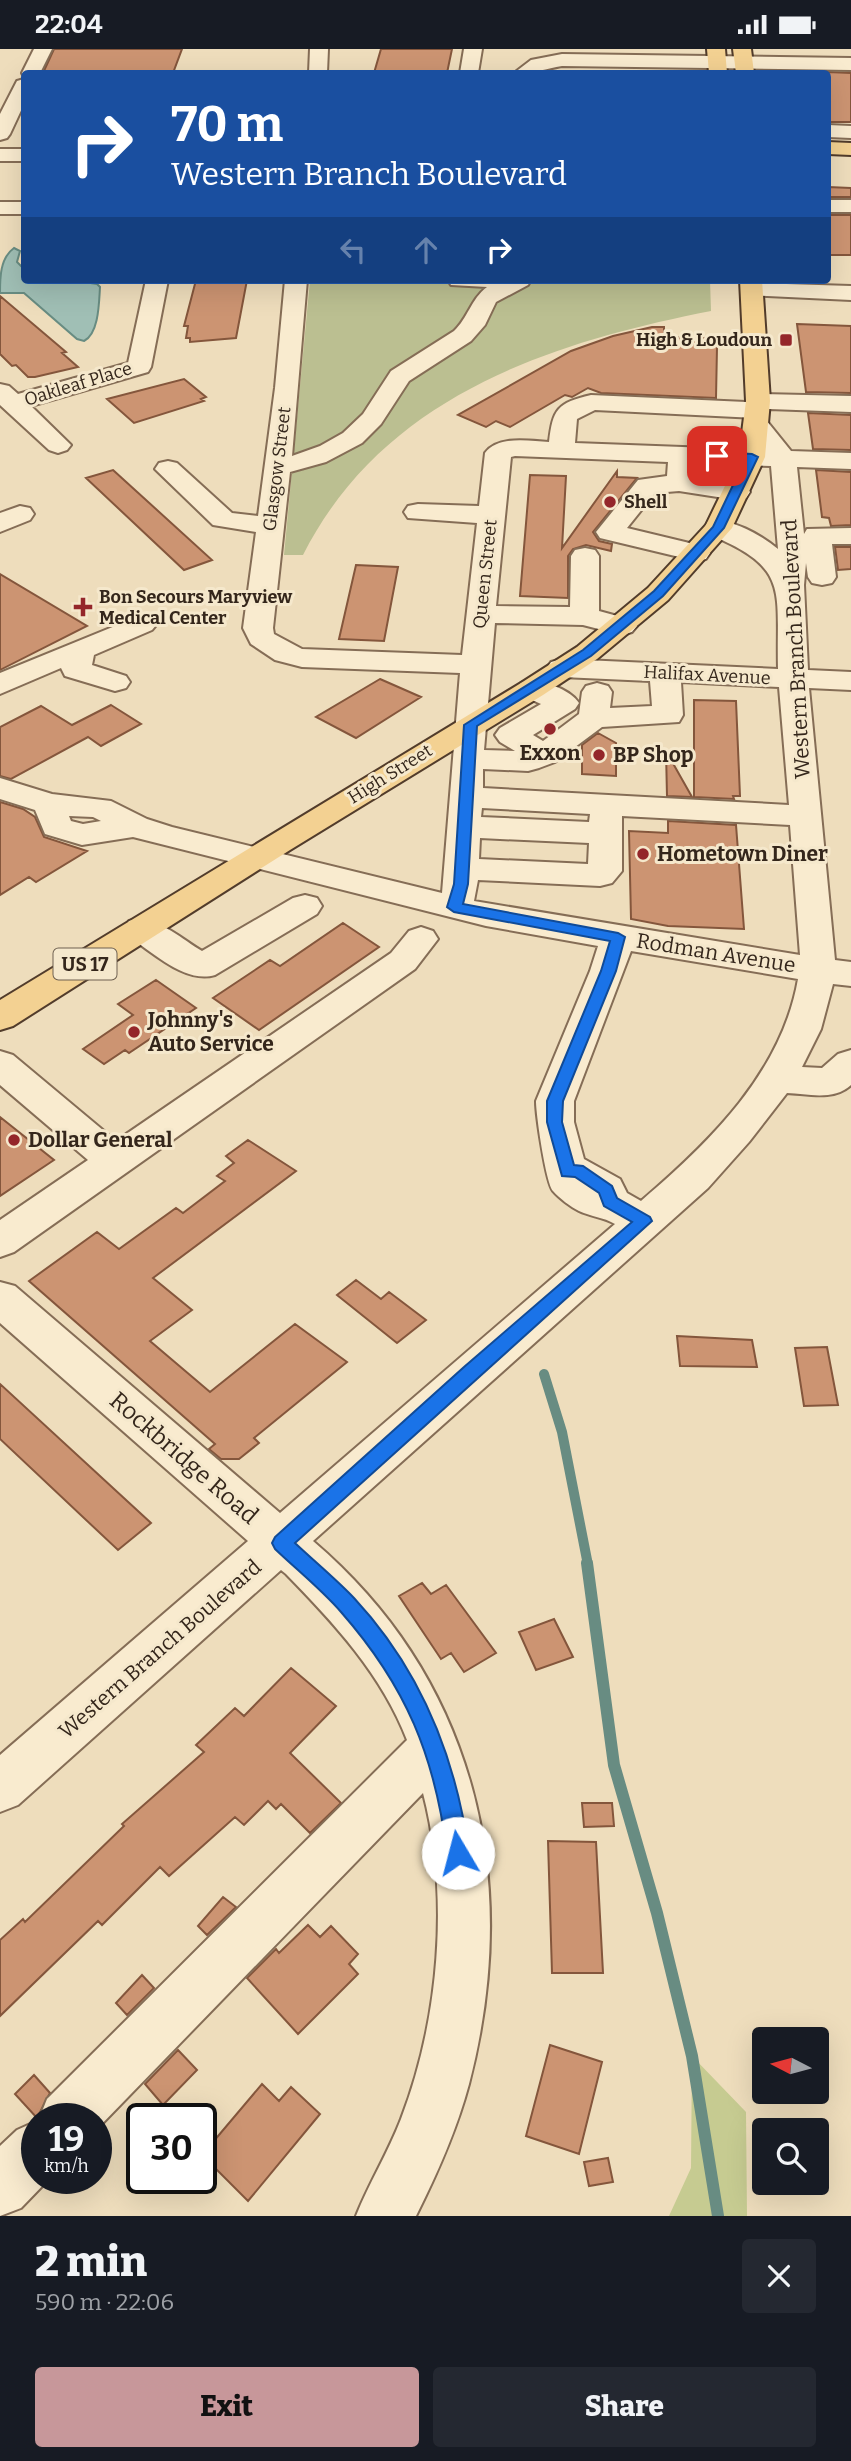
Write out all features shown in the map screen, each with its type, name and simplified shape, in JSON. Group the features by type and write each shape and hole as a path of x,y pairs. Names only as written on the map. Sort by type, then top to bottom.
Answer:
{"main road":[{"path":"831,148 851,149"},
{"path":"831,164 851,164"},
{"name":"High Street","path":"0,1017 254,857 532,689 622,626 659,594 718,528 752,457 757,412 752,294"}],"street":[{"path":"33,70 43,49"},
{"path":"318,70 320,49"},
{"path":"470,70 473,49"},
{"path":"843,49 851,52"},
{"path":"529,66 562,60 744,62 773,56 851,64"},
{"path":"0,88 21,85"},
{"path":"0,134 21,94"},
{"path":"831,131 851,132"},
{"path":"0,155 21,155"},
{"path":"831,205 851,206"},
{"path":"0,208 21,208"},
{"name":"Oakleaf Place","path":"6,397 139,367 156,284"},
{"name":"Glasgow Street","path":"296,284 278,467 258,628 261,638 276,649 314,659 476,665"},
{"path":"452,284 471,294 482,305"},
{"path":"278,467 325,454 351,439 372,419 389,388 403,373 420,359 466,334 473,326 482,305 491,295 512,284"},
{"path":"752,294 851,293"},
{"path":"752,294 851,315"},
{"name":"Oakleaf Place","path":"6,397 58,445"},
{"path":"851,404 757,412 591,402 565,415 561,450 851,461"},
{"path":"757,412 783,458"},
{"name":"Queen Street","path":"454,907 461,884 468,759 478,720 476,665 498,453 504,449 561,450"},
{"path":"679,483 682,454"},
{"name":"Western Branch Boulevard","path":"0,1788 282,1543 470,1372 627,1212 694,1178 738,1131 798,1042 811,1005 834,972 817,932 793,679 790,580 804,535 783,458"},
{"path":"168,470 223,519 241,523 271,524"},
{"path":"696,553 610,531 647,486 679,483 737,492"},
{"path":"418,512 491,515"},
{"path":"718,528 768,552 790,580 851,578"},
{"path":"822,577 804,535 851,537"},
{"path":"584,616 585,556"},
{"path":"481,614 584,616 622,626"},
{"path":"0,685 43,663 80,652 142,624"},
{"path":"80,652 76,670 115,682"},
{"name":"Halifax Avenue","path":"562,669 596,696 665,684 793,679 851,681"},
{"path":"511,735 564,703 596,696 668,715 665,684"},
{"path":"532,689 564,703"},
{"path":"468,759 528,761 544,755 596,696"},
{"path":"478,720 511,735 544,755"},
{"name":"Rodman Avenue","path":"0,787 48,804 57,827 82,835 135,827 454,907 834,972"},
{"path":"465,812 606,819 806,815"},
{"path":"462,869 600,876 605,871 606,819"},
{"path":"141,929 202,967 305,906"},
{"path":"618,937 608,971 555,1101 555,1122 568,1172 578,1171 606,1190 627,1212"},
{"path":"0,1241 403,961 421,939"},
{"path":"775,1079 831,1082 851,1063"},
{"path":"0,1064 116,1161"},
{"name":"Rockbridge Road","path":"0,1298 282,1543 347,1604 387,1655 421,1713 435,1747 452,1805 461,1877 463,1938 455,2027 441,2084 416,2157 385,2216"},
{"path":"83,2103 435,1747"},
{"path":"0,2187 21,2166"}],"green space":[{"path":"310,284 710,284 711,311 590,340 531,361 476,386 424,417 378,455 337,500 303,555 284,555"},
{"path":"692,2056 746,2112 747,2216 669,2216 691,2168"}],"water":[{"path":"14,248 20,251 17,262 21,266 21,284 97,284 100,287 97,317 89,337 84,341 77,339 24,293 0,293 3,263"}],"building":[{"path":"54,49 182,49 174,70 44,70"},
{"path":"381,49 452,49 448,70 375,70"},
{"path":"831,72 851,73 851,122 831,122"},
{"path":"831,187 851,188 851,197 831,197"},
{"path":"831,215 851,215 851,255 831,255"},
{"path":"195,284 246,284 236,338 190,342 190,338 186,338 188,326 184,326"},
{"path":"0,296 66,352 62,353 78,367 28,377 16,365 12,366 0,354"},
{"path":"797,324 851,326 851,393 806,392"},
{"path":"664,327 664,337 707,338 707,347 717,347 716,398 601,393 588,388 572,397 565,395 510,427 496,421 486,427 458,415 571,351 613,336"},
{"path":"184,379 206,397 201,399 204,401 134,423 107,399"},
{"path":"808,413 851,415 851,450 813,449"},
{"path":"113,470 212,560 184,570 86,478"},
{"path":"816,470 851,472 851,525 831,526 829,518 822,517"},
{"path":"617,471 617,477 637,478 593,532 599,541 612,544 611,551 586,545 573,549 568,556 568,598 520,596 530,475 566,476 562,548"},
{"path":"835,547 851,547 851,569 838,570"},
{"path":"356,565 398,567 384,641 339,639"},
{"path":"0,574 87,626 0,670"},
{"path":"380,679 421,697 356,738 316,717"},
{"path":"694,700 736,701 740,796 733,796 734,799 694,797"},
{"path":"111,705 141,724 101,746 88,737 11,779 0,776 0,727 41,706 72,725"},
{"name":"BP Shop","path":"598,733 616,743 616,776 582,774 582,745"},
{"path":"666,751 692,797 667,796"},
{"path":"0,802 23,809 35,817 44,837 87,851 36,882 29,877 0,895"},
{"path":"668,821 736,825 744,929 668,926 631,919 629,831 668,833"},
{"path":"343,923 379,947 259,1030 213,998 270,960 280,966"},
{"name":"Johnny's Auto Service","path":"156,980 196,1008 129,1053 125,1050 104,1064 83,1049 133,1015 118,1004"},
{"name":"Dollar General","path":"0,1117 54,1160 0,1196"},
{"path":"248,1140 296,1171 153,1278 192,1310 150,1341 210,1392 295,1324 347,1362 254,1438 259,1443 239,1459 221,1459 209,1449 215,1444 29,1281 97,1232 119,1249 176,1208 183,1213 225,1181 217,1176 234,1163 226,1156"},
{"path":"356,1280 381,1299 389,1292 426,1320 397,1343 337,1295"},
{"path":"677,1336 752,1340 757,1367 680,1366"},
{"path":"827,1347 838,1405 804,1406 795,1348"},
{"path":"0,1384 151,1523 118,1550 0,1439"},
{"path":"422,1583 431,1594 446,1585 496,1653 464,1672 451,1653 441,1659 399,1596"},
{"path":"554,1619 573,1657 536,1670 519,1632"},
{"path":"291,1668 336,1706 290,1753 341,1803 310,1833 281,1804 276,1809 268,1801 244,1825 235,1817 169,1876 160,1867 102,1925 98,1921 0,2016 0,1940 23,1919 25,1922 124,1826 122,1824 204,1752 196,1745 235,1708 244,1716"},
{"path":"582,1803 612,1803 614,1826 584,1827"},
{"path":"548,1841 596,1842 603,1973 552,1973"},
{"path":"223,1897 236,1907 207,1935 198,1926"},
{"path":"308,1925 320,1937 331,1926 358,1954 349,1964 358,1974 298,2034 247,1978 276,1949 279,1953"},
{"path":"142,1975 154,1988 127,2015 116,2003"},
{"path":"550,2045 602,2062 579,2154 526,2136"},
{"path":"178,2050 197,2070 165,2103 161,2103 145,2084"},
{"path":"34,2075 50,2093 45,2103 23,2103 15,2094"},
{"path":"262,2084 279,2101 291,2087 320,2114 248,2201 217,2170 217,2137"},
{"path":"608,2158 613,2182 589,2186 584,2162"}],"waterway":[{"path":"544,1374 562,1432 588,1565"},
{"path":"587,1563 614,1765 657,1913 692,2056 718,2216"}],"place":[{"name":"High & Loudoun","path":"786,340"},
{"name":"Shell","path":"610,502"},
{"name":"Bon Secours Maryview Medical Center","path":"83,607"},
{"name":"Exxon","path":"550,729"},
{"name":"BP Shop","path":"599,755"},
{"name":"Hometown Diner","path":"643,854"},
{"name":"Johnny's Auto Service","path":"134,1032"},
{"name":"Dollar General","path":"14,1140"}],"route":[{"path":"458,1853 452,1805 435,1747 421,1713 387,1655 347,1604 282,1543 470,1372 644,1221 610,1202 606,1190 578,1171 568,1172 555,1122 555,1101 608,971 618,937 486,915 454,907 461,884 470,725 587,653 659,594 718,528 752,457 717,456"}]}
